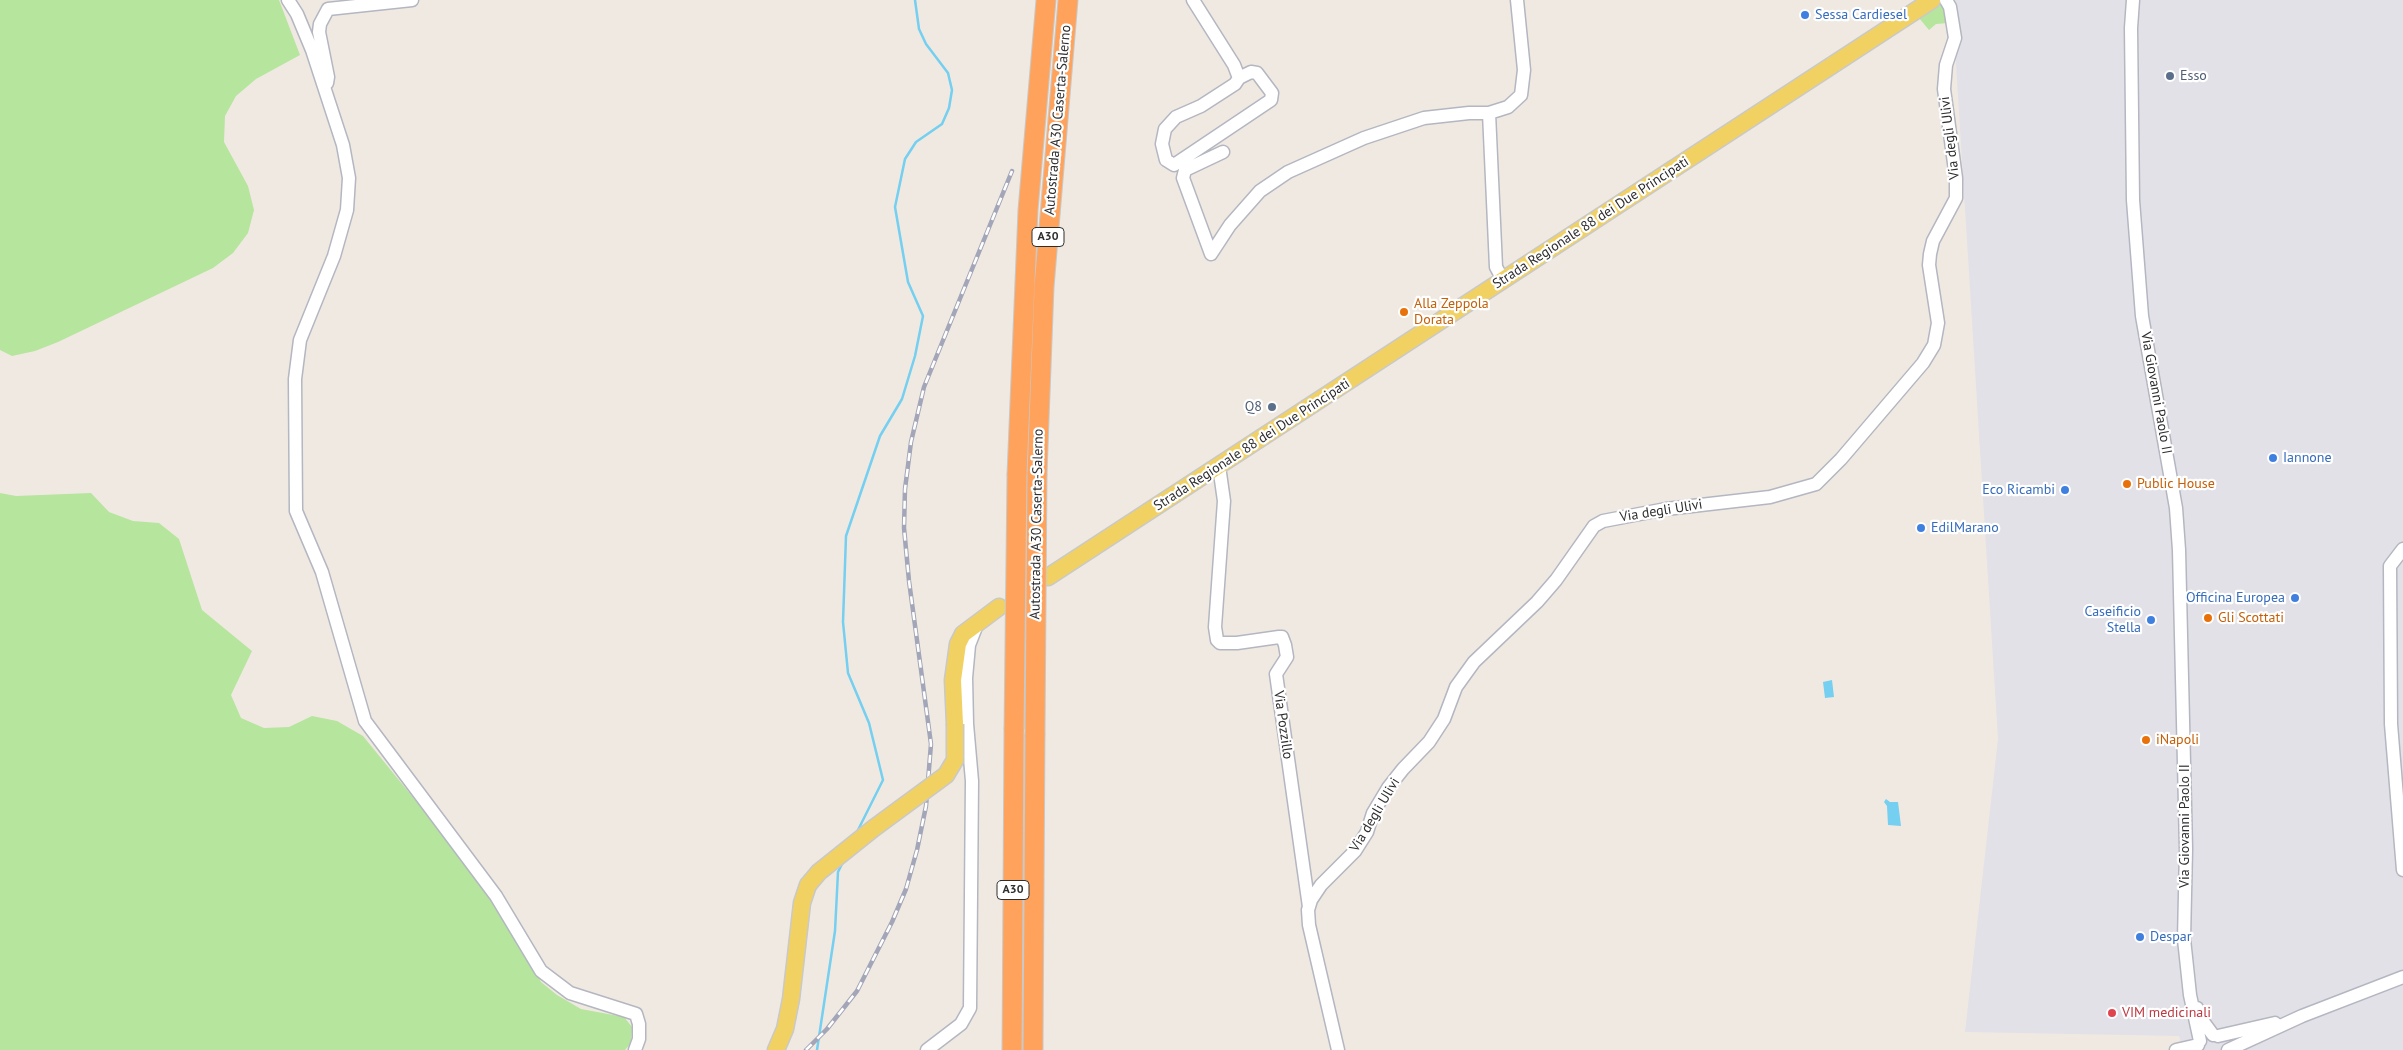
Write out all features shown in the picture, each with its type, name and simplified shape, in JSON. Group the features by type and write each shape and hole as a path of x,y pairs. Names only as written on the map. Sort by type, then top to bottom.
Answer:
{"highway":[{"name":"Autostrada A30 Caserta-Salerno","path":"1012,1050 1017,474 1028,210 1046,0"},
{"name":"Autostrada A30 Caserta-Salerno","path":"1033,1050 1037,474 1044,286 1068,0"}],"main road":[{"name":"Strada Regionale 88 dei Due Principati","path":"1048,577 1932,0"},
{"path":"776,1050 785,1028 791,999 802,903 808,886 819,872 874,828 946,776 955,760 953,680 958,644 963,634 999,607"}],"street":[{"path":"288,0 297,14 312,50 343,144 349,178 347,210 334,256 300,340 295,379 296,511 322,572 365,721 496,896 542,971 570,993 636,1014 639,1039 635,1050"},
{"path":"325,90 328,77 319,32 320,24 328,10 412,0"},
{"path":"1193,0 1234,65 1239,78"},
{"path":"1512,0 1521,22"},
{"path":"1223,152 1185,170 1183,178 1211,254 1230,225 1260,191 1288,172 1364,138 1424,118 1469,113 1489,113 1508,107 1521,95 1524,70 1521,22 1517,0"},
{"name":"Via degli Ulivi","path":"1309,907 1321,885 1355,851 1367,832 1373,813 1388,788 1429,742 1444,719 1456,687 1474,662 1537,602 1556,580 1594,526 1618,517 1666,509 1770,497 1816,484 1841,459 1922,363 1934,345 1938,323 1929,265 1930,254 1933,241 1956,198 1956,178 1944,89 1946,65 1954,38 1950,7 1946,0"},
{"name":"Via Giovanni Paolo II","path":"2133,0 2131,28 2133,200 2141,306 2176,508 2179,550 2186,840 2184,939 2190,994"},
{"path":"1251,72 1257,73 1272,93 1271,100 1174,165 1166,160 1162,144 1165,129 1176,118 1201,106 1235,84 1239,78 1251,72"},
{"path":"1489,113 1496,267 1503,280"},
{"name":"Via Pozzillo","path":"1219,466 1224,501 1215,627 1217,640 1220,643 1237,643 1279,637 1282,638 1285,645 1287,656 1276,674 1309,907"},
{"path":"2403,549 2390,566 2392,724 2403,870"},
{"path":"927,1050 961,1024 970,1008 972,780 967,724 966,678 969,644 978,622"},
{"path":"1309,907 1309,925 1338,1050"},
{"path":"2190,994 2202,1020 2224,1042 2226,1050 2302,1016 2403,977"},
{"path":"2190,994 2198,1045"},
{"path":"2176,1050 2198,1045 2205,1036 2302,1016"}],"shaded area":[{"path":"1952,0 2403,0 2403,1050 2183,1050 2179,1036 1965,1032 1998,739"}],"green space":[{"path":"0,0 279,0 300,55 256,79 236,96 225,116 224,142 248,186 254,210 248,233 233,253 213,268 58,342 35,351 12,356 0,350"},
{"path":"1941,4 1947,15 1948,23 1936,24 1929,30 1919,18"},
{"path":"0,493 16,496 91,493 109,512 133,521 159,523 179,539 202,610 252,651 231,695 241,718 264,728 289,727 312,716 337,721 363,736 451,844 515,933 541,982 557,995 581,1009 624,1017 632,1027 631,1043 625,1050 0,1050"}],"water":[{"path":"1832,680 1834,697 1825,698 1823,682"},
{"path":"1886,799 1890,802 1898,802 1901,826 1888,825 1887,806 1884,802"}],"waterway":[{"path":"857,832 883,780 869,723 848,673 843,622 846,536 880,436 902,399 915,356 923,316 908,282 895,207 905,159 916,142 942,124 949,108 952,90 948,73 926,44 919,29 915,0"},
{"path":"817,1050 835,931 838,872 843,862"}],"railway":[{"path":"806,1050 827,1029 857,991 892,922 906,889 917,850 926,806 931,744 909,581 904,528 905,489 911,442 924,387 1012,171"}],"place":[{"name":"Sessa Cardiesel","path":"1805,15"},
{"name":"Esso","path":"2170,76"},
{"name":"Alla Zeppola Dorata","path":"1404,312"},
{"name":"Q8","path":"1272,407"},
{"name":"Iannone","path":"2273,458"},
{"name":"Public House","path":"2127,484"},
{"name":"Eco Ricambi","path":"2065,490"},
{"name":"EdilMarano","path":"1921,528"},
{"name":"Officina Europea","path":"2295,598"},
{"name":"Gli Scottati","path":"2208,618"},
{"name":"Caseificio Stella","path":"2151,620"},
{"name":"iNapoli","path":"2146,740"},
{"name":"Despar","path":"2140,937"},
{"name":"VIM medicinali","path":"2112,1013"}]}
